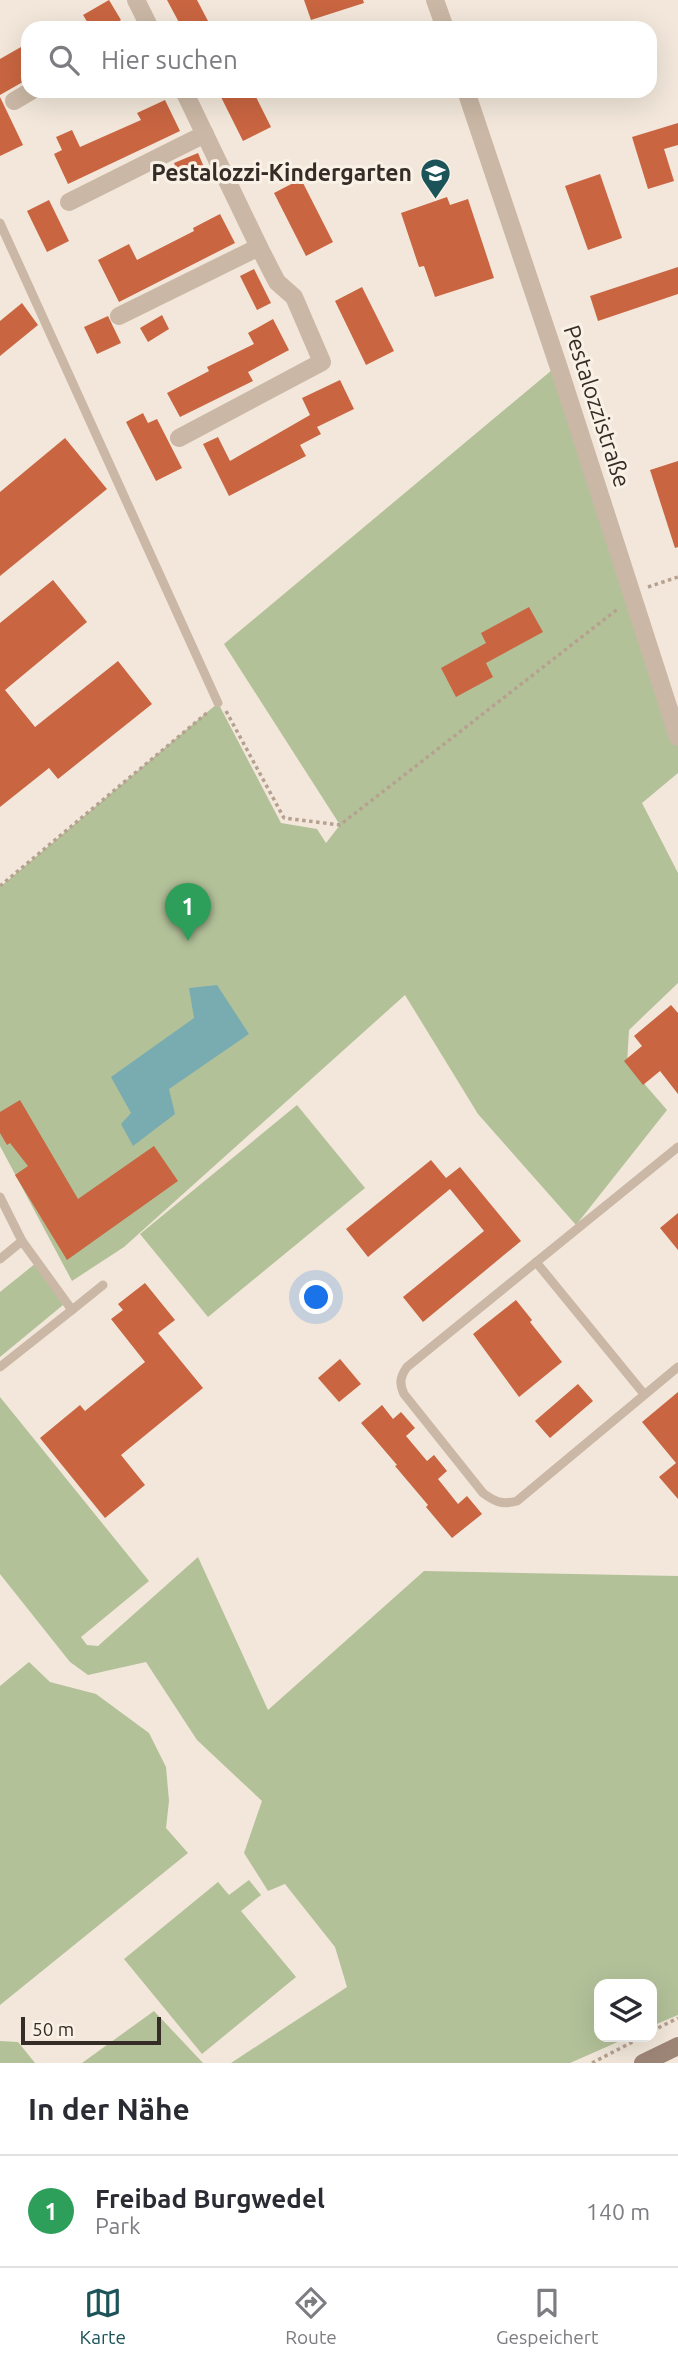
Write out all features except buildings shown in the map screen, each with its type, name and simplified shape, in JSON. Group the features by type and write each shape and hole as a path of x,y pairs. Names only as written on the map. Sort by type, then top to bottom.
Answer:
{"street":[{"path":"136,0 143,21"},
{"path":"435,0 442,21"},
{"path":"14,101 21,97"},
{"path":"179,438 322,362 294,298 277,282 187,98"},
{"name":"Pestalozzistraße","path":"468,98 633,597 671,691 678,737"},
{"path":"69,202 205,134"},
{"path":"119,316 259,247"},
{"path":"643,2063 678,2046"}],"lane":[{"path":"0,223 218,703"},
{"path":"678,1147 407,1367 401,1376 400,1385 404,1394 483,1493 494,1502 505,1504 517,1501 678,1367"},
{"path":"0,1197 22,1241 72,1310"},
{"path":"0,1259 22,1241"},
{"path":"536,1262 644,1394"},
{"path":"0,1367 103,1285"}],"path":[{"path":"0,886 218,703 228,712 284,817 340,825 645,587 678,577"},
{"path":"657,2028 678,2018"},
{"path":"592,2063 632,2042"}],"green space":[{"path":"558,365 678,737 678,773 642,803 678,873 678,983 629,1030 627,1064 667,1110 576,1225 478,1114 405,995 124,1247 72,1281 0,1146 0,887 218,703 281,823 317,829 326,843 340,825 224,644"},
{"path":"297,1105 365,1188 208,1317 140,1234"},
{"path":"36,1263 63,1305 0,1357 0,1292"},
{"path":"0,1397 149,1581 81,1637 87,1645 98,1646 198,1557 268,1710 424,1571 678,1576 678,2015 657,2024 657,1979 594,1979 594,2042 618,2042 570,2063 231,2063 347,1987 335,1947 285,1884 268,1891 244,1853 262,1801 197,1740 146,1662 88,1675 70,1662 0,1574"},
{"path":"29,1662 50,1682 96,1694 149,1733 166,1767 169,1801 166,1828 188,1853 0,2005 0,1686"},
{"path":"249,1880 261,1895 241,1911 296,1977 202,2054 124,1959 218,1882 229,1895"},
{"path":"154,2011 203,2063 82,2063"},
{"path":"0,2041 18,2042 35,2063 0,2063"}],"water":[{"path":"217,985 249,1034 169,1089 175,1114 133,1146 121,1124 131,1113 111,1077 194,1018 189,988"}],"place":[{"name":"Pestalozzi-Kindergarten","path":"435,200"},
{"name":"Freibad Burgwedel","path":"188,941"}]}
